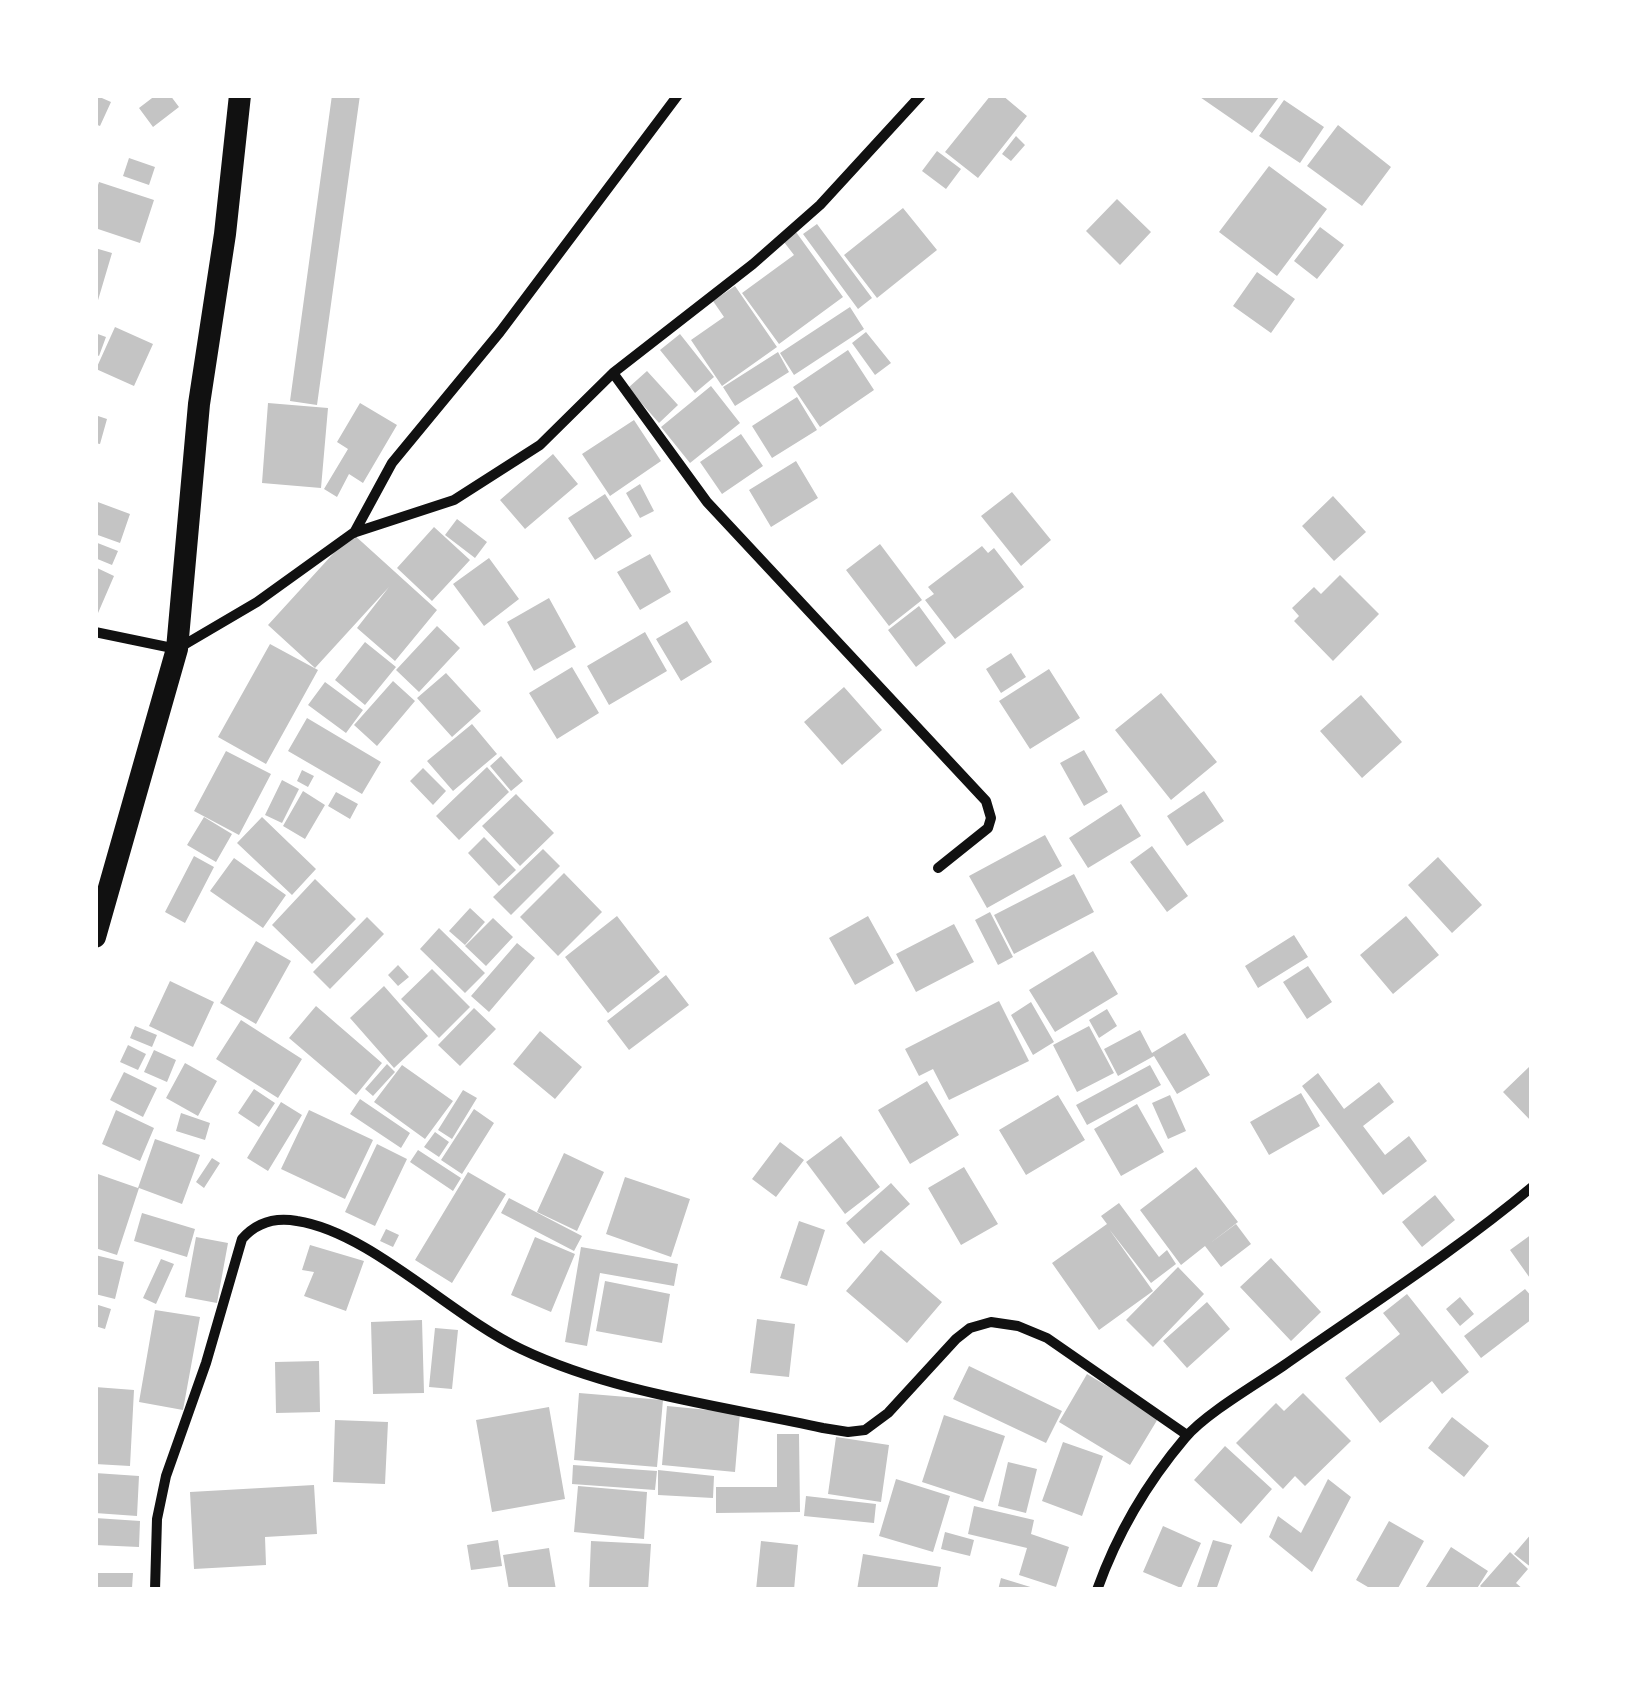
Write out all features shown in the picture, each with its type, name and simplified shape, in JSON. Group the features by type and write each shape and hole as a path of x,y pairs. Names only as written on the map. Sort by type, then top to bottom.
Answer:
{"highway":[{"path":"95,937 177,649 200,404 240,95"}],"street":[{"path":"353,534 392,463 500,332 678,95"},
{"path":"95,632 177,649 256,602 353,534 454,500 485,482 540,445 613,373 820,205 921,95"},
{"path":"613,373 707,502 986,802 991,818 988,828 938,868"},
{"path":"1097,1590 1112,1547 1187,1435 1389,1295 1532,1187"},
{"path":"155,1590 156,1519 166,1476 206,1364 242,1240 252,1228 270,1221 296,1220 330,1231 373,1254 467,1320 519,1349 587,1378 823,1428 865,1430 888,1413 956,1339 970,1328 991,1322 1018,1326 1046,1338 1187,1435"}],"building":[{"path":"95,95 111,102 100,126 95,124"},
{"path":"156,95 170,95 179,107 153,127 139,108"},
{"path":"332,95 360,95 317,405 290,401"},
{"path":"991,95 1002,95 1027,116 978,178 945,152"},
{"path":"1197,95 1276,95 1279,97 1252,133"},
{"path":"1284,100 1324,127 1300,163 1259,136"},
{"path":"1338,125 1391,167 1362,206 1307,166"},
{"path":"1016,136 1025,145 1011,161 1002,154"},
{"path":"937,151 961,169 946,189 922,171"},
{"path":"129,158 155,167 149,185 123,176"},
{"path":"1269,166 1327,209 1277,276 1219,232"},
{"path":"99,182 154,200 140,243 95,228"},
{"path":"1117,199 1151,232 1120,265 1086,231"},
{"path":"903,208 937,250 877,298 844,255"},
{"path":"817,224 872,298 858,309 803,234"},
{"path":"1320,227 1344,245 1317,279 1294,261"},
{"path":"796,232 843,297 779,344 742,293 794,255 784,242"},
{"path":"95,248 112,253 96,307 95,306"},
{"path":"1257,272 1295,299 1271,333 1233,306"},
{"path":"735,286 777,347 722,386 691,340 724,317 713,301"},
{"path":"850,307 864,329 794,375 780,353"},
{"path":"115,327 153,344 134,386 96,369"},
{"path":"866,332 891,363 875,375 852,343"},
{"path":"95,333 106,337 99,356 95,354"},
{"path":"680,334 714,377 695,393 660,350"},
{"path":"848,350 874,390 820,427 793,387"},
{"path":"778,352 789,372 735,406 723,387"},
{"path":"647,371 678,405 659,423 628,388"},
{"path":"711,386 740,423 690,463 661,427"},
{"path":"797,397 817,430 772,458 752,426"},
{"path":"268,403 328,408 321,488 262,483"},
{"path":"360,403 397,425 363,483 349,474 337,497 324,489 348,449 337,442"},
{"path":"95,415 107,419 100,444 95,443"},
{"path":"634,420 661,461 610,496 582,454"},
{"path":"741,434 763,466 722,494 700,462"},
{"path":"553,454 578,484 525,529 500,500"},
{"path":"796,461 818,498 771,527 749,490"},
{"path":"640,484 654,511 640,518 626,493"},
{"path":"1012,492 1051,540 1021,566 981,516"},
{"path":"605,494 632,536 595,560 568,518"},
{"path":"1333,496 1366,532 1334,561 1302,526"},
{"path":"95,501 130,514 120,543 95,534"},
{"path":"457,519 487,542 475,558 445,535"},
{"path":"434,527 470,560 432,601 397,568"},
{"path":"352,533 437,610 395,661 357,628 389,587 315,668 268,625"},
{"path":"95,542 118,551 112,565 95,558"},
{"path":"880,544 922,600 889,626 846,570"},
{"path":"982,546 988,553 994,548 1024,587 955,639 925,600 934,594 928,587"},
{"path":"650,554 671,592 640,610 617,572"},
{"path":"489,558 519,599 484,626 453,584"},
{"path":"95,567 114,576 95,620"},
{"path":"1340,575 1379,614 1333,661 1294,621 1299,616 1292,608 1314,587 1321,594"},
{"path":"549,598 576,647 534,671 507,622"},
{"path":"919,606 946,643 916,667 888,630"},
{"path":"687,621 712,662 681,681 656,639"},
{"path":"437,626 460,648 419,692 396,670"},
{"path":"645,632 667,671 609,705 587,666"},
{"path":"365,642 396,667 365,705 335,680"},
{"path":"270,644 318,670 266,764 218,737"},
{"path":"1011,653 1026,677 1001,693 986,669"},
{"path":"572,667 599,713 557,739 529,693"},
{"path":"1049,669 1080,718 1030,749 999,701"},
{"path":"446,673 481,711 452,737 417,698"},
{"path":"393,681 415,701 377,746 354,725"},
{"path":"325,682 363,710 346,733 308,705"},
{"path":"844,687 882,730 842,765 804,722"},
{"path":"1161,693 1217,762 1171,800 1115,730"},
{"path":"1361,695 1402,742 1362,778 1320,731"},
{"path":"307,718 381,762 362,794 288,751"},
{"path":"472,724 497,754 453,791 427,761"},
{"path":"1084,750 1108,792 1084,806 1060,763"},
{"path":"226,751 271,774 239,835 194,811"},
{"path":"501,756 523,781 511,791 490,766"},
{"path":"487,767 509,792 459,840 436,816"},
{"path":"423,768 446,791 433,805 410,781"},
{"path":"302,770 314,776 308,787 297,781"},
{"path":"282,780 299,789 282,823 265,815"},
{"path":"303,791 325,805 305,839 283,826"},
{"path":"1204,791 1224,821 1187,846 1167,816"},
{"path":"336,792 358,804 350,819 328,806"},
{"path":"516,794 554,833 520,866 482,826"},
{"path":"1121,804 1141,836 1088,868 1069,838"},
{"path":"204,817 232,834 216,862 187,845"},
{"path":"262,817 316,869 292,895 237,843"},
{"path":"1045,835 1062,866 987,908 969,876"},
{"path":"484,837 516,870 499,886 468,853"},
{"path":"1152,846 1188,896 1167,912 1130,862"},
{"path":"543,849 560,866 511,915 493,897"},
{"path":"194,856 214,867 185,923 165,912"},
{"path":"1438,857 1482,905 1452,933 1408,885"},
{"path":"234,858 286,895 263,928 210,891"},
{"path":"564,873 602,912 558,956 520,917"},
{"path":"1074,874 1094,912 1014,954 994,915"},
{"path":"315,879 356,919 312,964 272,925"},
{"path":"470,908 485,922 465,945 449,931"},
{"path":"990,912 1013,957 998,965 975,920"},
{"path":"617,916 660,972 608,1013 565,957"},
{"path":"868,916 894,963 855,985 829,938"},
{"path":"1406,916 1439,955 1393,994 1360,955"},
{"path":"367,917 384,934 330,989 313,972"},
{"path":"493,918 513,937 486,966 465,946"},
{"path":"954,924 974,962 916,992 896,954"},
{"path":"439,928 485,973 465,993 420,949"},
{"path":"1294,935 1308,957 1258,988 1245,966"},
{"path":"256,941 291,961 256,1024 220,1003"},
{"path":"517,943 535,958 489,1012 471,996"},
{"path":"1093,951 1118,994 1055,1032 1029,990"},
{"path":"398,965 409,977 398,986 388,975"},
{"path":"1308,966 1332,1002 1307,1019 1283,982"},
{"path":"432,969 470,1007 439,1038 401,999"},
{"path":"666,975 689,1005 629,1050 607,1021"},
{"path":"170,981 214,1002 193,1047 149,1026"},
{"path":"384,986 428,1036 394,1068 350,1018"},
{"path":"999,1001 1029,1061 949,1100 933,1069 919,1076 905,1049"},
{"path":"1031,1002 1054,1042 1033,1055 1011,1015"},
{"path":"316,1006 382,1063 356,1095 289,1038"},
{"path":"474,1008 496,1029 460,1066 438,1045"},
{"path":"1107,1009 1117,1026 1099,1038 1089,1020"},
{"path":"241,1020 302,1059 278,1098 216,1059"},
{"path":"135,1026 157,1035 152,1047 130,1038"},
{"path":"1089,1026 1114,1073 1077,1092 1053,1045"},
{"path":"1140,1030 1152,1053 1185,1033 1210,1075 1177,1094 1154,1056 1118,1076 1104,1049"},
{"path":"540,1031 582,1067 555,1099 513,1064"},
{"path":"128,1045 146,1054 138,1070 120,1062"},
{"path":"154,1050 176,1060 167,1082 144,1072"},
{"path":"185,1063 217,1081 198,1116 166,1098"},
{"path":"387,1064 395,1072 373,1096 365,1089"},
{"path":"402,1065 453,1101 425,1139 374,1102"},
{"path":"1150,1065 1161,1085 1087,1125 1076,1105"},
{"path":"1529,1067 1532,1070 1532,1122 1503,1092"},
{"path":"124,1072 157,1088 143,1117 110,1100"},
{"path":"1318,1073 1344,1109 1379,1082 1394,1102 1363,1126 1385,1155 1409,1136 1427,1161 1383,1195 1302,1086"},
{"path":"927,1081 959,1135 910,1164 878,1110"},
{"path":"254,1089 275,1103 259,1127 238,1113"},
{"path":"463,1090 477,1098 452,1139 438,1130"},
{"path":"1301,1093 1320,1126 1269,1155 1250,1122"},
{"path":"1058,1095 1085,1140 1026,1175 999,1130"},
{"path":"1170,1095 1186,1131 1168,1139 1152,1103"},
{"path":"360,1099 410,1133 401,1148 350,1114"},
{"path":"281,1102 302,1115 268,1171 247,1158"},
{"path":"1137,1104 1164,1152 1121,1176 1094,1129"},
{"path":"474,1109 494,1123 462,1174 441,1160"},
{"path":"116,1110 154,1128 140,1161 102,1144"},
{"path":"309,1110 373,1140 345,1199 281,1169"},
{"path":"181,1113 210,1123 205,1140 176,1131"},
{"path":"435,1132 449,1142 439,1157 424,1147"},
{"path":"841,1136 880,1187 845,1214 806,1162"},
{"path":"155,1139 200,1155 182,1204 139,1188 117,1255 95,1248 95,1173 138,1188"},
{"path":"780,1142 804,1160 776,1197 752,1179"},
{"path":"377,1144 407,1159 375,1226 345,1212"},
{"path":"418,1150 461,1178 453,1191 410,1162"},
{"path":"564,1153 604,1172 577,1231 537,1212"},
{"path":"212,1158 220,1163 204,1188 196,1182"},
{"path":"964,1167 998,1224 961,1245 928,1188"},
{"path":"1196,1167 1238,1222 1209,1244 1236,1224 1251,1244 1221,1267 1205,1246 1181,1265 1140,1210"},
{"path":"468,1172 506,1194 452,1283 415,1260"},
{"path":"625,1177 690,1199 671,1257 606,1234"},
{"path":"891,1183 910,1204 864,1244 846,1223"},
{"path":"1435,1195 1455,1220 1422,1247 1402,1222"},
{"path":"509,1198 582,1236 574,1251 501,1213"},
{"path":"1119,1203 1159,1257 1167,1250 1176,1264 1151,1283 1109,1229 1153,1291 1099,1330 1052,1263 1107,1224 1101,1216"},
{"path":"142,1213 195,1229 187,1257 134,1241"},
{"path":"799,1221 825,1230 807,1286 780,1278"},
{"path":"386,1229 399,1235 393,1247 380,1241"},
{"path":"1532,1234 1532,1281 1510,1250"},
{"path":"196,1237 228,1243 217,1303 185,1297"},
{"path":"535,1237 575,1254 551,1312 511,1295"},
{"path":"310,1245 364,1261 346,1311 304,1296 314,1272 302,1270"},
{"path":"581,1247 678,1264 674,1286 600,1273 587,1346 565,1342"},
{"path":"881,1250 942,1302 907,1343 846,1291"},
{"path":"95,1255 124,1262 115,1299 95,1294"},
{"path":"1271,1258 1321,1312 1291,1341 1240,1287"},
{"path":"161,1259 174,1264 156,1304 143,1298"},
{"path":"1178,1267 1204,1294 1153,1347 1126,1320"},
{"path":"605,1281 670,1294 662,1343 596,1331"},
{"path":"1525,1289 1532,1297 1532,1319 1481,1358 1464,1336"},
{"path":"1407,1294 1469,1372 1442,1394 1432,1381 1380,1423 1345,1378 1400,1334 1383,1313"},
{"path":"1460,1297 1474,1314 1460,1326 1446,1309"},
{"path":"1207,1302 1230,1329 1187,1368 1163,1341"},
{"path":"95,1304 111,1309 105,1329 95,1326"},
{"path":"155,1310 200,1317 183,1410 139,1402"},
{"path":"757,1319 795,1324 789,1377 750,1373"},
{"path":"422,1320 424,1393 373,1394 371,1322"},
{"path":"435,1328 458,1330 452,1389 429,1387"},
{"path":"319,1361 320,1412 276,1413 275,1362"},
{"path":"969,1366 1062,1411 1046,1443 953,1399"},
{"path":"1087,1374 1159,1417 1130,1465 1059,1422"},
{"path":"95,1387 134,1390 130,1466 95,1464"},
{"path":"579,1393 663,1400 657,1467 574,1460"},
{"path":"1303,1393 1351,1441 1305,1486 1295,1476 1283,1489 1236,1443 1276,1403 1284,1411"},
{"path":"667,1406 740,1413 735,1472 662,1465"},
{"path":"549,1407 565,1499 492,1512 476,1420"},
{"path":"944,1415 1005,1436 983,1502 922,1482"},
{"path":"1452,1417 1489,1446 1464,1477 1428,1448"},
{"path":"335,1420 388,1422 385,1484 333,1482"},
{"path":"777,1434 799,1434 800,1512 716,1513 716,1487 777,1487"},
{"path":"836,1437 889,1445 881,1502 828,1494"},
{"path":"1063,1442 1103,1456 1082,1516 1042,1501"},
{"path":"1225,1446 1272,1489 1241,1524 1194,1480"},
{"path":"1008,1462 1037,1469 1026,1513 998,1506"},
{"path":"573,1465 657,1471 655,1490 572,1484"},
{"path":"658,1470 714,1476 713,1498 658,1495"},
{"path":"95,1473 139,1476 137,1516 95,1513"},
{"path":"896,1479 950,1496 933,1552 879,1536"},
{"path":"1328,1479 1351,1497 1312,1572 1269,1537 1278,1516 1301,1533"},
{"path":"314,1485 317,1534 265,1537 266,1565 194,1569 190,1492"},
{"path":"578,1486 647,1492 644,1539 574,1532"},
{"path":"806,1496 876,1504 874,1523 804,1516"},
{"path":"974,1506 1034,1520 1031,1534 1069,1547 1056,1587 1019,1575 1027,1548 968,1534"},
{"path":"95,1518 140,1521 139,1547 95,1545"},
{"path":"1389,1521 1424,1541 1397,1590 1373,1590 1356,1580"},
{"path":"1163,1526 1201,1543 1181,1588 1143,1572"},
{"path":"945,1532 974,1540 970,1556 941,1549"},
{"path":"1532,1533 1532,1568 1514,1554"},
{"path":"498,1540 502,1566 471,1570 467,1545"},
{"path":"1213,1540 1232,1545 1216,1590 1196,1590"},
{"path":"591,1541 651,1544 648,1590 589,1590"},
{"path":"761,1541 798,1545 794,1590 756,1590"},
{"path":"1451,1547 1488,1571 1476,1590 1424,1590"},
{"path":"549,1548 556,1590 509,1590 503,1555"},
{"path":"1510,1552 1528,1569 1516,1583 1524,1590 1484,1590 1480,1586"},
{"path":"863,1554 941,1567 937,1590 857,1590"},
{"path":"95,1573 133,1573 132,1588 95,1588"},
{"path":"1001,1578 1037,1589 1037,1590 998,1590"}]}
